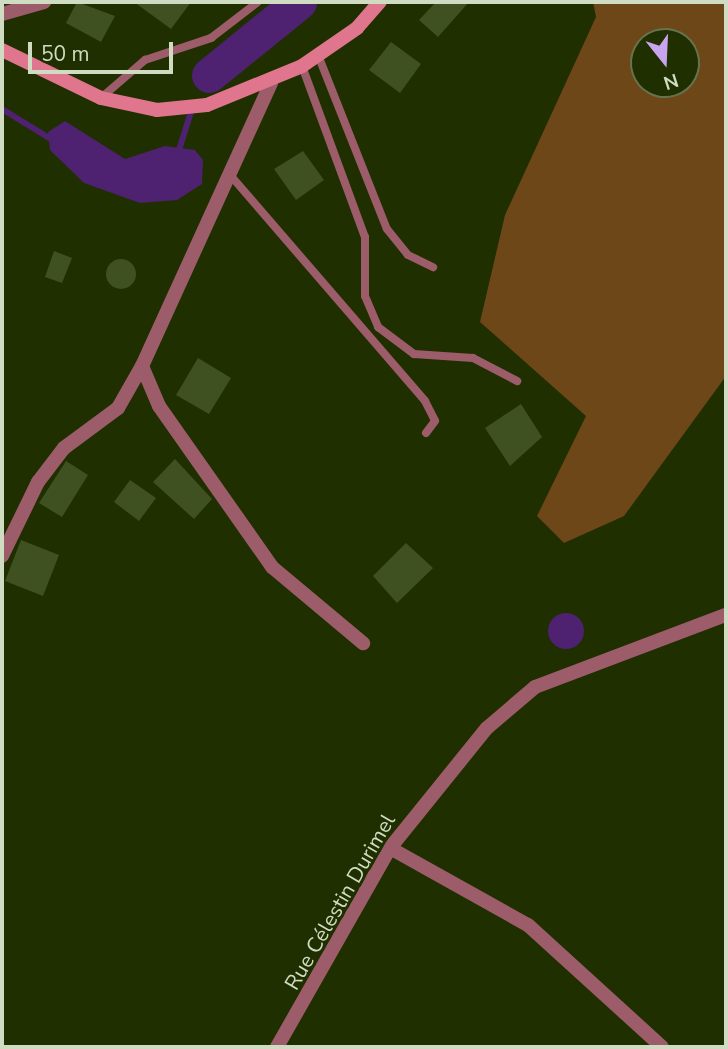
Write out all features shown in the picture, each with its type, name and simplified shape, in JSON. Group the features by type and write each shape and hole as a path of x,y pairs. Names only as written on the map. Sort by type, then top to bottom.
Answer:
{"main road":[{"path":"2,50 101,99 156,110 206,104 271,83 302,66 357,28 380,2"}],"street":[{"path":"2,13 44,2"},
{"path":"2,556 37,482 64,448 118,408 142,366 231,176 271,83"},
{"path":"142,366 159,406 272,567 363,643"},
{"name":"Rue Célestin Durimel","path":"277,1047 390,848 449,769 535,687 726,615"},
{"path":"390,848 528,925 662,1047"}],"lane":[{"path":"101,99 145,60 211,38 258,2"},
{"path":"318,55 387,229 408,255 433,267"},
{"path":"302,66 365,237 365,296 377,327 414,354 473,358 517,381"},
{"path":"231,176 425,401 435,421 426,433"}],"shaded area":[{"path":"593,2 726,2 726,376 624,516 564,543 537,516 586,416 480,322 505,215 596,17"},
{"path":"65,121 125,159 165,146 195,150 203,160 202,184 177,200 140,203 84,183 50,150 48,132"},
{"path":"566,613 579,618 584,631 579,644 566,649 553,644 548,631 553,618"}],"building":[{"path":"77,2 115,16 101,42 66,23"},
{"path":"134,2 191,2 171,29"},
{"path":"436,2 469,2 438,37 419,20"},
{"path":"391,42 421,64 400,93 369,70"},
{"path":"303,151 324,180 296,200 274,169"},
{"path":"54,251 72,258 62,283 45,277"},
{"path":"121,259 132,263 136,274 132,285 121,289 110,285 106,274 110,263"},
{"path":"198,358 231,378 209,414 176,395"},
{"path":"521,404 542,437 510,466 485,428"},
{"path":"175,459 212,499 194,519 153,482"},
{"path":"66,461 88,475 62,517 39,503"},
{"path":"130,480 156,498 139,521 114,502"},
{"path":"21,540 59,555 43,596 5,581"},
{"path":"406,543 433,568 397,603 373,576"}],"waterway":[{"path":"209,75 299,2"},
{"path":"2,109 54,141"},
{"path":"178,153 191,112"}]}
